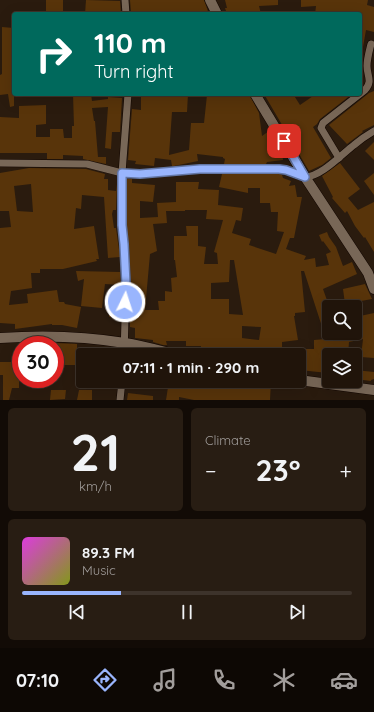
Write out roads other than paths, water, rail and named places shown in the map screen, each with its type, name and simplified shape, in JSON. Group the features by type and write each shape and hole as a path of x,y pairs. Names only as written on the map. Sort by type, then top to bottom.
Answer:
{"street":[{"path":"125,0 126,12"},
{"path":"210,0 216,12"},
{"path":"362,92 369,86 370,80 367,68 371,44"},
{"path":"125,348 126,284 122,225 122,173 128,96"},
{"path":"257,96 305,177 371,270 374,289"},
{"path":"339,158 321,128 323,124 358,96"},
{"path":"0,163 87,164 122,173 140,174 200,169 279,169 305,177 314,175 374,131"},
{"path":"0,338 51,336 72,337 125,343 147,348"},
{"path":"306,381 374,390"},
{"path":"120,400 121,388"}]}
